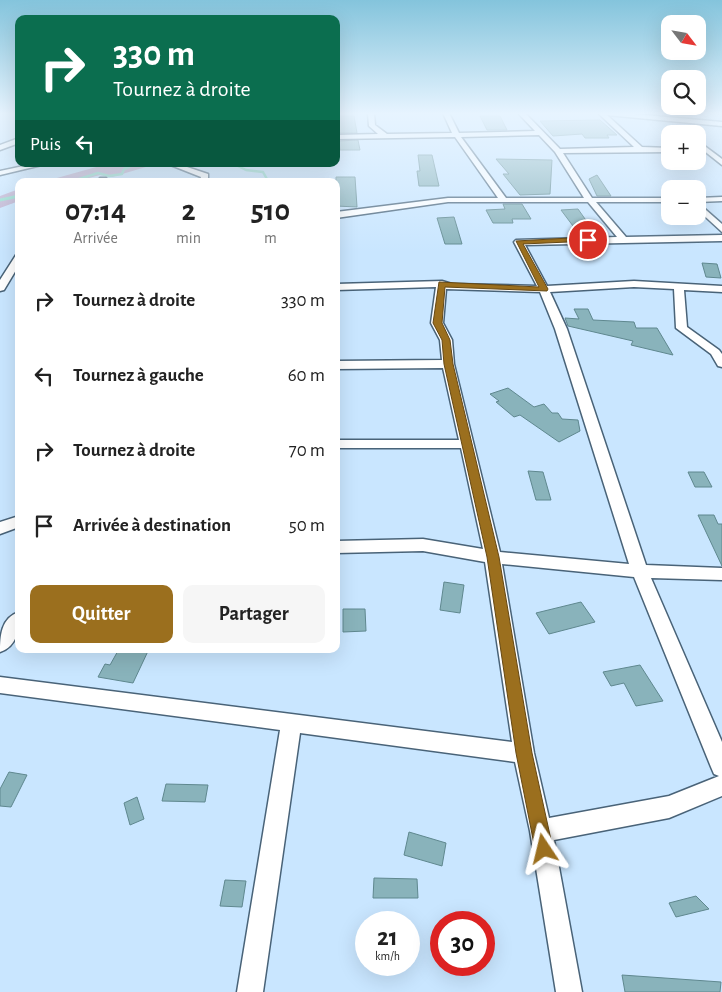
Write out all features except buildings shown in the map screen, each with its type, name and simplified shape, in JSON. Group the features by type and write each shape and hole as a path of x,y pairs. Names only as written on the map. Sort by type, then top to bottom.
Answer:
{"street":[{"path":"474,159 504,200"},
{"path":"563,159 590,200 622,238"},
{"path":"0,173 28,167"},
{"path":"180,167 205,176 205,178"},
{"path":"706,200 722,199"},
{"path":"340,214 448,200 661,200"},
{"path":"706,213 722,228"},
{"path":"722,238 622,238 519,242 544,289 567,346 640,571 722,767"},
{"path":"0,288 15,264"},
{"path":"442,284 437,323 446,340 448,364 493,557 524,753 541,831 569,992"},
{"path":"340,287 442,284 451,287 544,289 607,284 722,289"},
{"path":"679,288 682,328 719,352 722,363"},
{"path":"340,365 448,364"},
{"path":"340,444 467,444"},
{"path":"0,528 15,522"},
{"path":"340,547 423,545 493,557 640,571 722,574"},
{"path":"0,644 15,624"},
{"path":"0,685 524,753"},
{"path":"250,992 291,723"},
{"path":"541,831 669,807 722,785"}],"shaded area":[{"path":"96,167 146,167 112,177 100,175 89,178 57,178"},
{"path":"15,190 15,202 0,208 0,196"}],"waterway":[{"path":"82,178 98,173 109,176 122,174 124,169 129,167"},
{"path":"240,167 246,170 263,172 266,178"},
{"path":"0,200 15,197"}],"route":[{"path":"544,849 524,753 493,557 448,364 446,340 437,323 442,284 451,287 544,289 530,266 519,242 588,240"}]}
